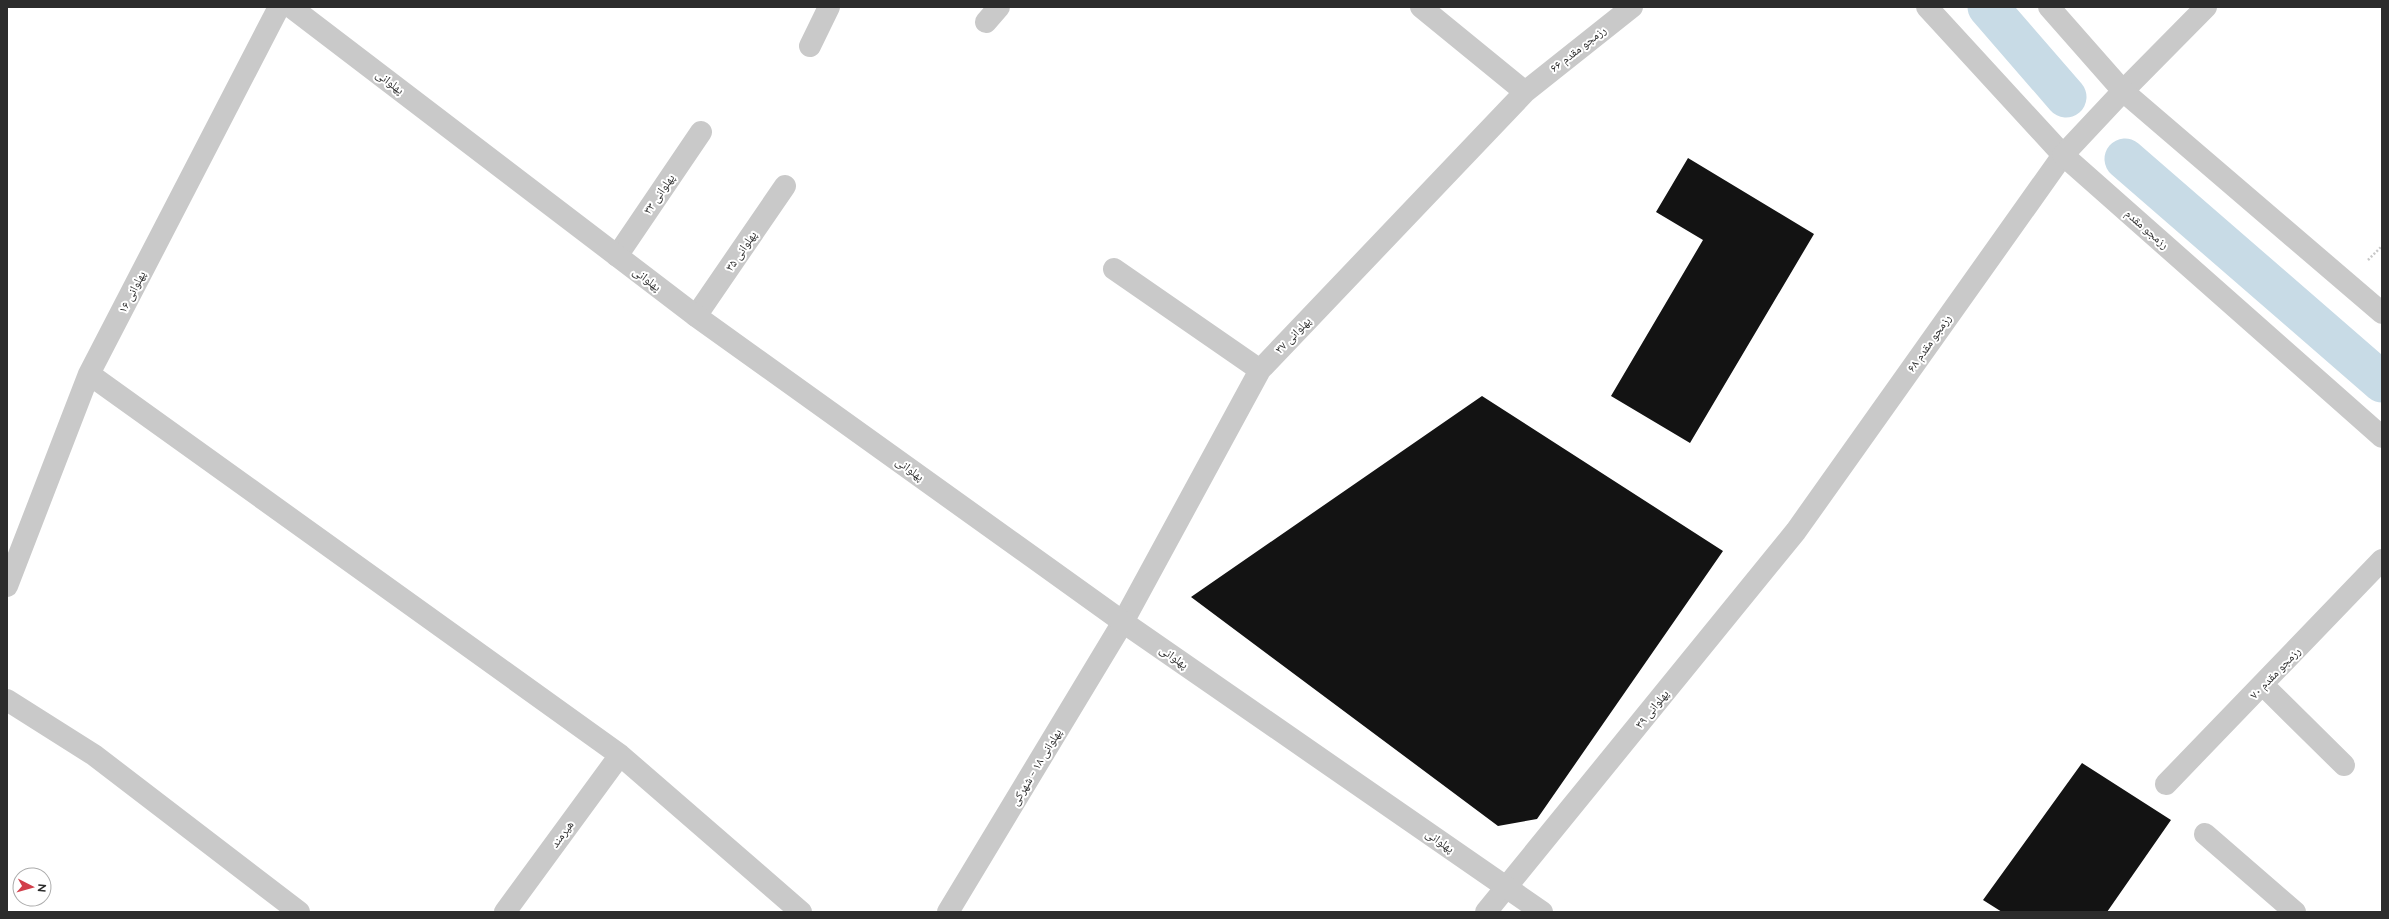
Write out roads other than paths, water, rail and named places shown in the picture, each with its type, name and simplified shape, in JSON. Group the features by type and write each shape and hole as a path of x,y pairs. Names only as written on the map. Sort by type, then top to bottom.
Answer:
{"street":[{"name":"پهلوانی ۱۶","path":"7,586 89,374 279,7"},
{"name":"پهلوانی","path":"291,7 696,316 1123,622 1508,887 1542,912"},
{"path":"810,46 829,7"},
{"path":"1421,7 1525,92"},
{"name":"رزمجو مقدم ۶۶","path":"1525,92 1632,7"},
{"name":"رزمجو مقدم","path":"1927,7 2063,155 2382,437"},
{"path":"2050,7 2123,91 2382,313"},
{"name":"رزمجو مقدم ۶۸","path":"1796,531 2063,155 2123,91 2206,7"},
{"name":"پهلوانی ۳۷","path":"1123,622 1260,370 1525,92"},
{"name":"پهلوانی ۳۳","path":"617,256 701,132"},
{"name":"پهلوانی ۳۵","path":"696,316 785,186"},
{"path":"1114,269 1260,370"},
{"path":"89,374 620,755 801,912"},
{"name":"پهلوانی ۳۹","path":"1486,912 1508,887 1796,531"},
{"name":"رزمجو مقدم ۷۰","path":"2166,784 2382,560"},
{"name":"پهلوانی ۱۸ - شهرکی","path":"948,912 1123,622"},
{"path":"2263,685 2344,765"},
{"path":"7,700 94,755 299,912"},
{"name":"هیرمند","path":"505,912 620,755"},
{"path":"2205,834 2295,912"}],"waterway":[{"path":"1988,7 2066,97"},
{"path":"2125,159 2382,382"}]}
